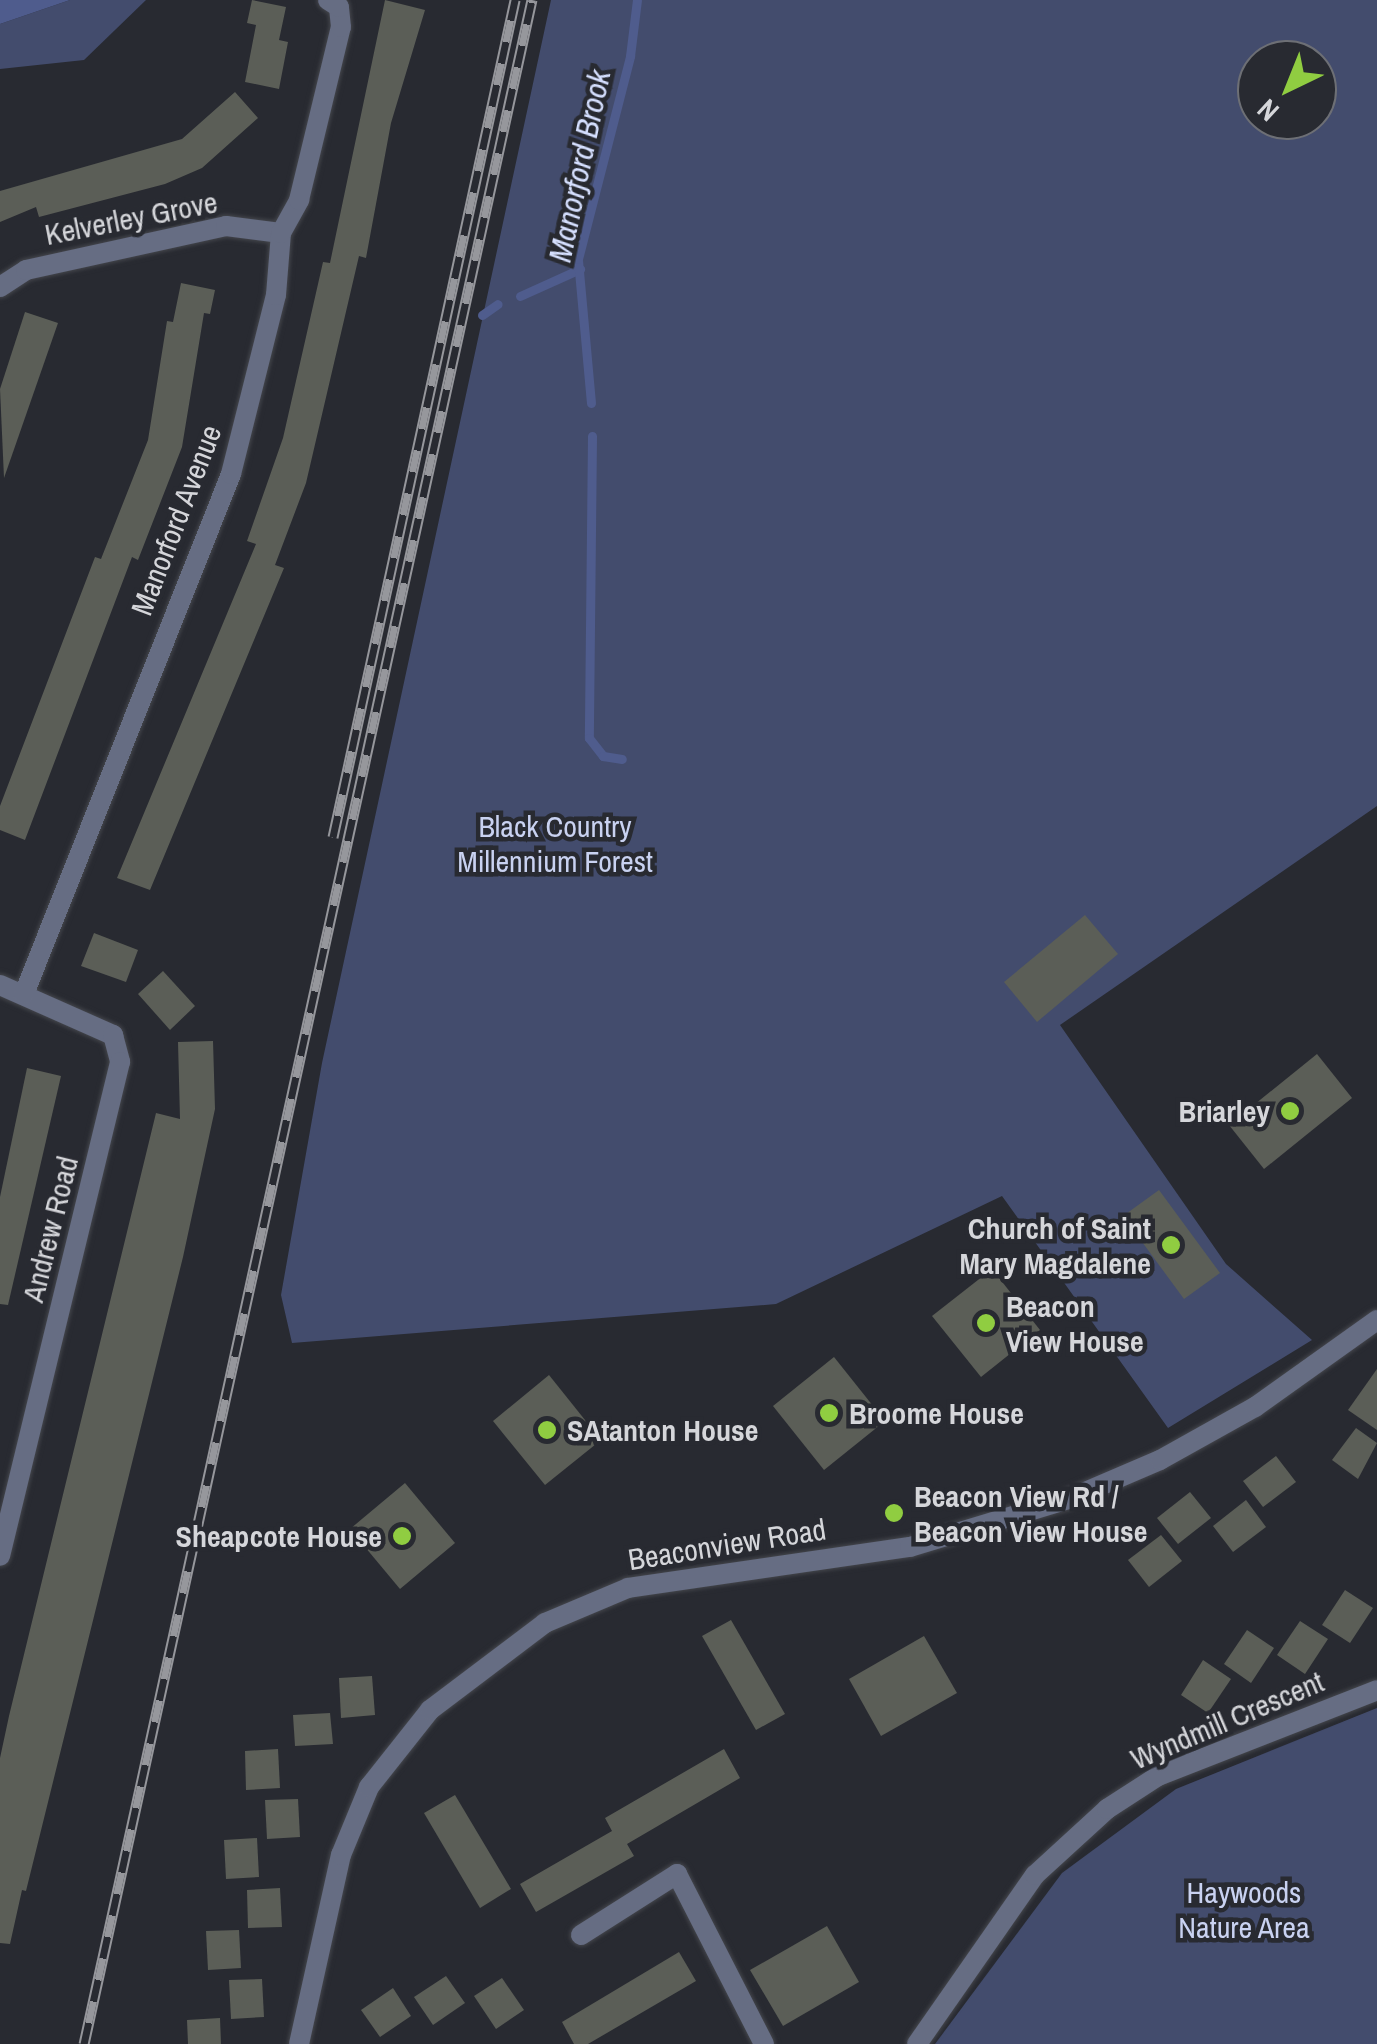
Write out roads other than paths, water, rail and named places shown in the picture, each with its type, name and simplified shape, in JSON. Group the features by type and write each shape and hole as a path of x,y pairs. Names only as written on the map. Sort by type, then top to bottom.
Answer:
{"street":[{"name":"Manorford Avenue","path":"24,994 232,474 276,296 280,233 299,200 341,26 339,7 328,0"},
{"name":"Kelverley Grove","path":"0,286 26,270 226,226 280,233"},
{"name":"Andrew Road","path":"0,985 113,1035 120,1062 0,1556"},
{"name":"Beaconview Road","path":"299,2044 341,1854 368,1787 430,1710 544,1623 628,1588 910,1547 1069,1499 1160,1460 1255,1407 1377,1320"},
{"name":"Wyndmill Crescent","path":"917,2044 1035,1875 1107,1809 1158,1776 1377,1690"},
{"path":"581,1935 677,1874 764,2044"}],"waterway":[{"name":"Manorford Brook","path":"591,403 578,259 630,56 637,0"},
{"path":"520,296 580,269"},
{"path":"482,315 498,304"},
{"name":"Manorford Brook","path":"592,436 589,738 603,756 622,759"}],"railway":[{"path":"333,837 515,0"},
{"path":"84,2044 532,0"}],"place":[{"name":"Briarley","path":"1290,1111"},
{"name":"Church of Saint Mary Magdalene","path":"1171,1245"},
{"name":"Beacon View House","path":"986,1323"},
{"name":"Broome House","path":"829,1413"},
{"name":"SAtanton House","path":"547,1430"},
{"name":"Beacon View Rd / Beacon View House","path":"894,1513"},
{"name":"Sheapcote House","path":"402,1536"}],"park label":[{"name":"Black Country Millennium Forest","path":"555,843"},
{"name":"Haywoods Nature Area","path":"1244,1909"}]}
